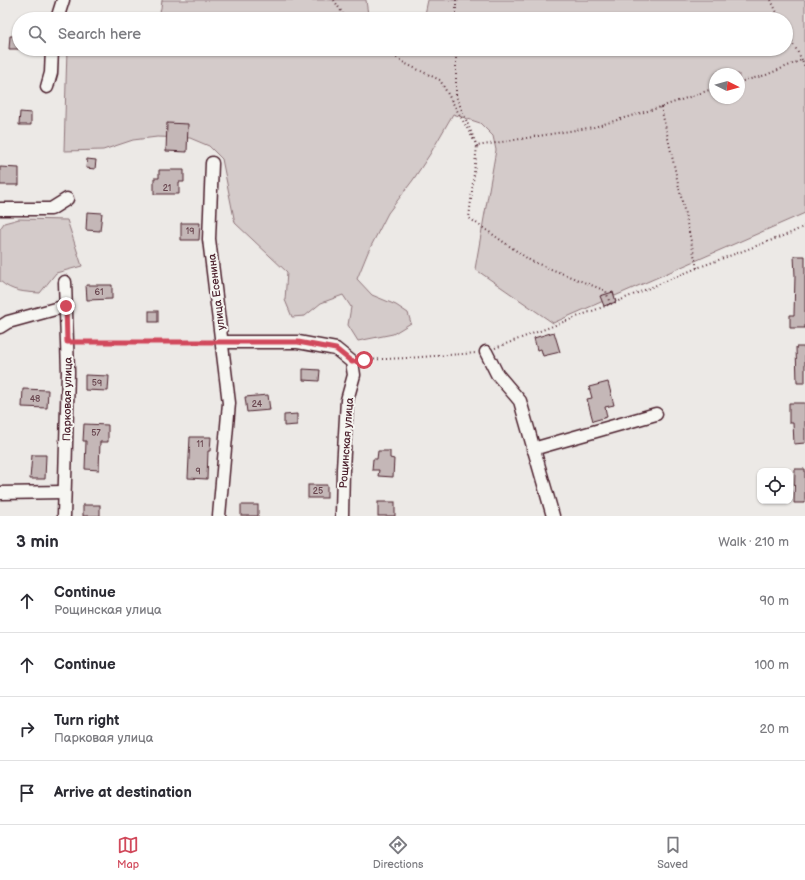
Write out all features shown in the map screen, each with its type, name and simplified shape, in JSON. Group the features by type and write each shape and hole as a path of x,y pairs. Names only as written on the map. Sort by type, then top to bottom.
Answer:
{"street":[{"path":"59,12 63,0"},
{"path":"48,87 51,73 52,56"},
{"name":"улица Есенина","path":"212,163 209,239 229,403 219,516"},
{"path":"0,209 51,209 66,199"},
{"name":"Парковая улица","path":"64,516 68,372 65,282"},
{"path":"0,326 8,322 66,306"},
{"path":"222,342 298,342 336,349 352,362"},
{"path":"486,352 497,374 520,401 553,516"},
{"name":"Рощинская улица","path":"342,516 347,400 354,375 352,362"},
{"path":"534,449 656,414"},
{"path":"0,493 64,492"}],"path":[{"path":"334,0 342,12"},
{"path":"456,0 456,12"},
{"path":"771,0 777,12"},
{"path":"793,42 804,60 805,68"},
{"path":"394,56 406,64 440,80 477,146"},
{"path":"456,56 456,96 477,146 469,218 531,261 606,291 610,304"},
{"path":"745,80 766,75 804,60"},
{"path":"477,146 594,127 661,107 709,90"},
{"path":"661,107 697,268"},
{"path":"352,362 486,352 610,304 697,268 791,233 805,226"},
{"path":"67,342 222,342"}],"shaded area":[{"path":"162,0 366,0 368,12 160,12"},
{"path":"428,0 805,0 805,213 553,323 475,269 496,150 493,136 480,123 453,114 413,180 388,213 368,252 357,279 372,295 396,305 408,313 411,323 393,334 358,341 348,325 351,307 343,295 321,303 305,316 292,317 285,300 287,272 235,223 222,159 209,146 190,138 157,137 133,140 103,150 64,151 67,56 793,56 793,12 425,12"},
{"path":"19,219 67,220 82,266 56,273 40,293 19,291 5,285 0,281 0,229 4,223"}],"building":[{"path":"10,36 12,36 12,49 9,49"},
{"path":"20,112 31,113 31,125 19,125"},
{"path":"167,123 188,124 187,152 166,151"},
{"path":"87,159 96,160 95,169 86,168"},
{"path":"0,167 19,168 19,185 0,185"},
{"path":"159,170 184,170 184,182 179,182 179,194 154,194 154,178 159,178"},
{"path":"87,212 102,213 100,231 86,230"},
{"path":"181,223 200,223 199,240 181,240"},
{"path":"794,256 805,256 805,328 790,328 790,315 794,315"},
{"path":"86,285 112,285 112,299 87,300"},
{"path":"613,292 616,302 604,306 600,296"},
{"path":"149,311 158,311 158,322 149,322"},
{"path":"554,332 560,352 543,356 541,349 537,350 534,338"},
{"path":"796,347 805,347 805,383 797,383"},
{"path":"303,369 320,370 319,381 303,380"},
{"path":"85,375 109,376 108,391 85,390"},
{"path":"608,382 614,405 605,407 607,417 593,421 587,399 592,398 589,387"},
{"path":"23,389 48,390 47,408 22,407"},
{"path":"268,395 270,410 247,412 245,397"},
{"path":"789,403 805,403 805,443 794,444 793,423 789,423"},
{"path":"297,414 297,425 284,426 284,415"},
{"path":"84,424 108,425 108,442 100,442 99,470 85,469 86,441 83,441"},
{"path":"190,437 211,437 210,451 208,451 207,479 188,478"},
{"path":"378,451 390,451 390,458 394,459 393,477 378,476 379,470 372,470 373,459 377,459"},
{"path":"32,455 46,455 45,479 30,479"},
{"path":"795,469 805,469 805,503 794,503"},
{"path":"308,485 327,485 327,498 308,498"},
{"path":"378,502 395,502 395,516 378,516"},
{"path":"83,505 100,505 100,516 83,516"},
{"path":"241,505 258,505 258,516 241,516"}],"route":[{"path":"66,306 67,342 298,342 336,349 352,362 364,360"}]}
